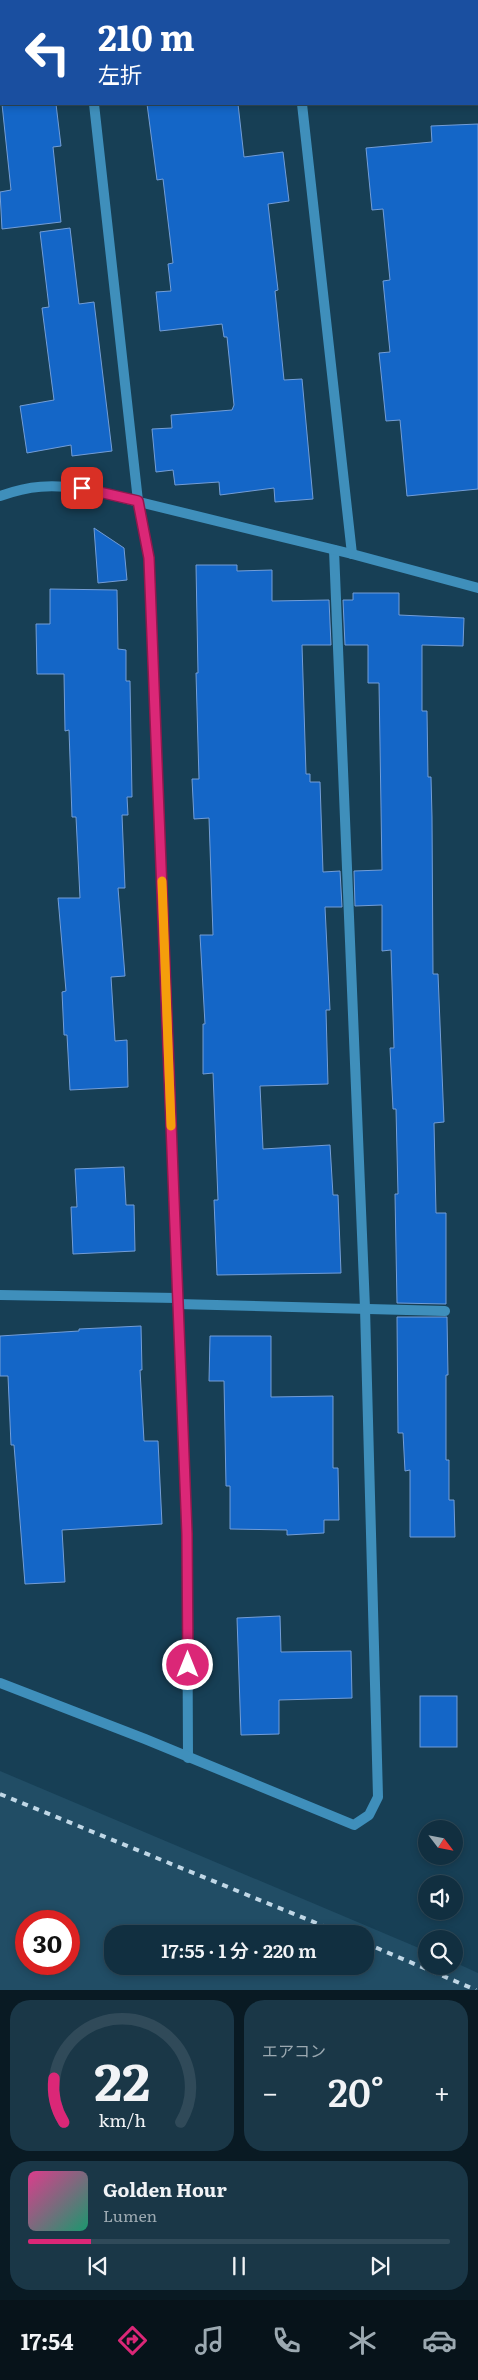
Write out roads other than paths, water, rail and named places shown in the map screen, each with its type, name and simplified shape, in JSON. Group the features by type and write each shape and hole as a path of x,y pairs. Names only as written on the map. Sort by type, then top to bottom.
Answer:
{"street":[{"path":"94,105 138,501 149,558 187,1534 188,1758"},
{"path":"302,105 352,554"},
{"path":"0,496 24,487 48,485 82,488 352,554 478,588"},
{"path":"0,1683 354,1825 369,1815 378,1797 365,1308 334,550"},
{"path":"0,1295 446,1311"}],"railway":[{"path":"0,1794 321,1925"},
{"path":"374,1947 476,1990"}]}
